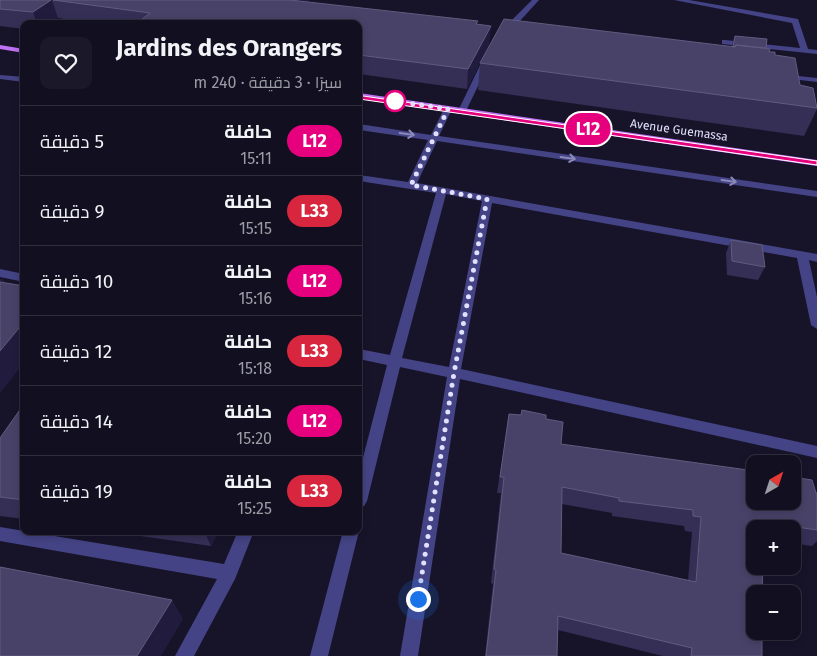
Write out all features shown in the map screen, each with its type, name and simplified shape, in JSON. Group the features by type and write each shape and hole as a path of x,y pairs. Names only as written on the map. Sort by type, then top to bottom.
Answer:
{"main road":[{"path":"0,47 20,50"},
{"name":"Avenue Guemassa","path":"362,96 817,163"}],"street":[{"path":"511,38 500,38 536,0"},
{"path":"677,0 795,21 805,50"},
{"path":"725,42 817,52"},
{"path":"462,111 492,51"},
{"path":"778,75 799,82 817,80"},
{"path":"0,77 20,80"},
{"path":"411,185 448,109"},
{"path":"362,127 817,194"},
{"path":"362,178 411,185 817,258"},
{"path":"362,489 394,361 442,191"},
{"path":"409,656 454,373 487,199"},
{"path":"802,255 817,325"},
{"path":"0,273 20,277"},
{"path":"362,355 817,452"},
{"path":"0,534 229,573"},
{"path":"184,656 229,573 244,535"},
{"path":"320,656 350,535"}],"path":[{"path":"64,20 72,14"}],"building":[{"path":"0,0 51,0 33,12 0,9"},
{"path":"53,0 290,0 478,21 476,24 491,26 468,69 362,55 362,20 141,20 150,13"},
{"path":"504,19 735,47 736,45 770,49 769,52 775,52 775,55 795,58 800,85 813,88 817,108 480,63"},
{"path":"735,36 767,39 766,48 736,45 733,47"},
{"path":"731,240 762,245 765,267 732,261"},
{"path":"0,282 20,285 20,327 0,351"},
{"path":"20,410 20,500 0,497 0,438"},
{"path":"522,410 546,415 546,419 563,422 561,444 746,470 746,510 801,510 801,478 812,480 817,493 817,530 801,528 801,520 746,520 746,575 763,575 762,585 746,585 746,640 762,640 762,656 691,656 692,648 558,616 557,656 486,656 504,477 500,477 509,414 521,415","holes":["562,487 619,498 619,501 693,510 693,516 701,517 696,582 561,553"]},
{"path":"0,567 172,600 137,656 0,656"}],"bus line":[{"name":"L12","path":"362,97 817,163"}],"route":[{"path":"395,101 448,109 411,185 487,199 454,373 418,599"}]}
